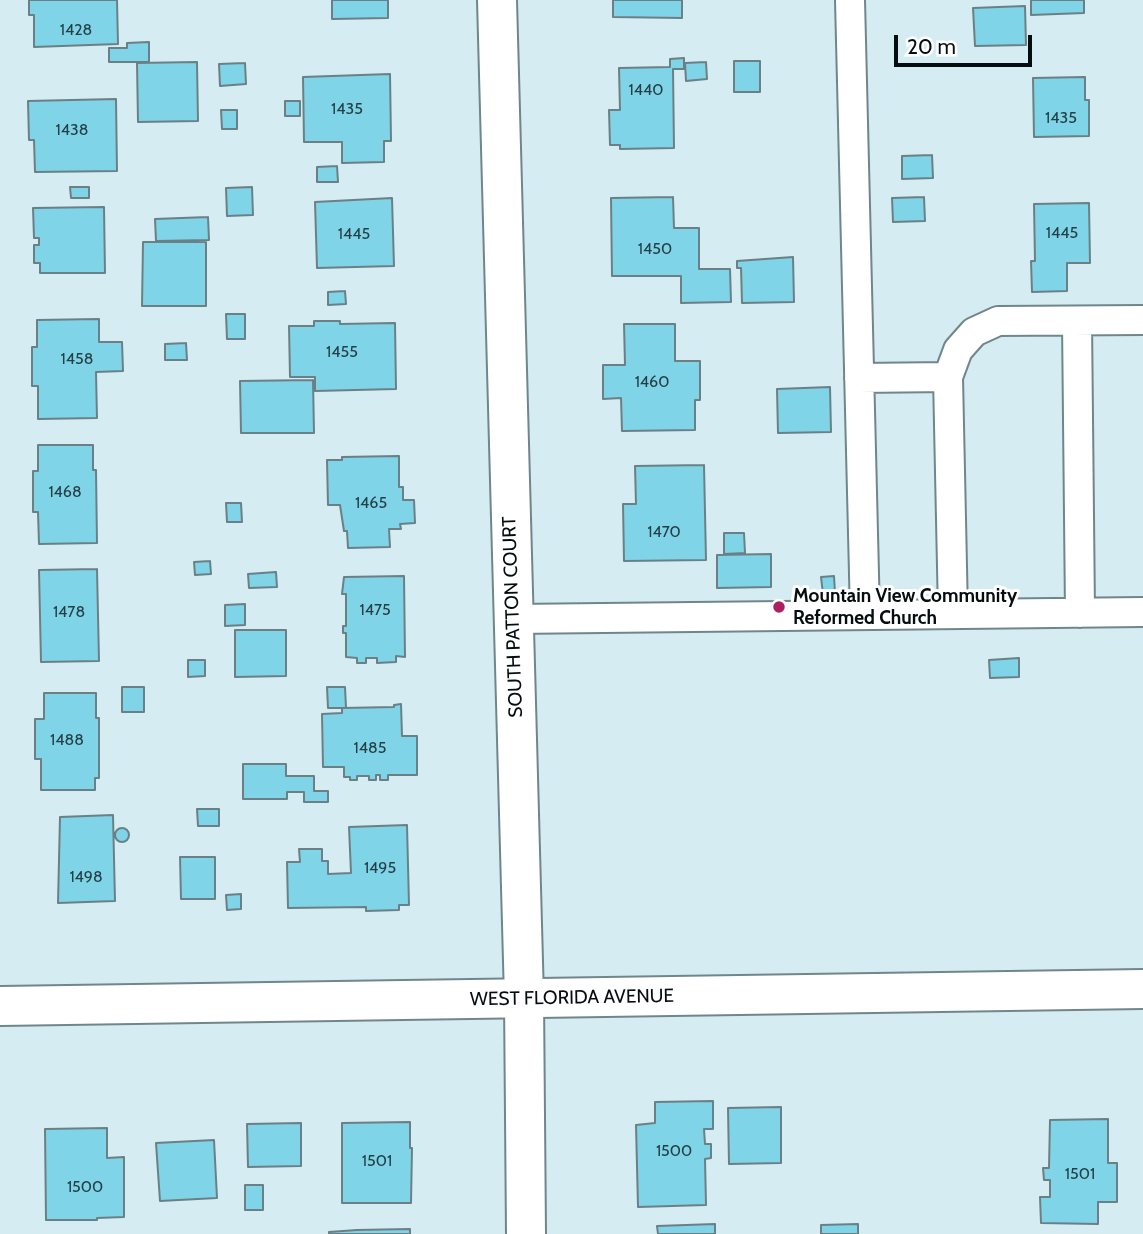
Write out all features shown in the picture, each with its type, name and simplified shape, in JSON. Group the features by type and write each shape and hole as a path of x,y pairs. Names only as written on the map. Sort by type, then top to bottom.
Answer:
{"street":[{"name":"SOUTH PATTON COURT","path":"497,0 524,998 526,1234"},
{"name":"WEST FLORIDA AVENUE","path":"0,1006 1143,989"}],"lane":[{"path":"850,0 865,615"},
{"path":"953,614 948,377 958,350 974,332 998,321 1143,320"},
{"path":"1077,321 1080,613"},
{"path":"859,378 948,377"},
{"path":"513,619 1143,612"}],"building":[{"path":"29,0 117,0 118,44 34,47 34,15 29,15"},
{"path":"332,0 388,0 388,18 332,19"},
{"path":"613,0 682,0 682,18 613,17"},
{"path":"1031,0 1084,0 1084,13 1031,15"},
{"path":"1025,6 1026,45 975,46 973,8"},
{"path":"149,42 149,62 109,62 109,48 127,48 127,43"},
{"path":"684,58 684,69 673,69 674,148 620,149 620,145 610,145 609,110 620,110 619,68 670,67 670,59"},
{"path":"734,61 760,61 760,92 734,92"},
{"path":"197,62 198,121 138,122 137,63"},
{"path":"706,62 707,79 686,81 685,63"},
{"path":"245,63 246,84 220,86 219,64"},
{"path":"390,74 391,141 384,141 384,162 342,163 342,142 304,142 303,77"},
{"path":"1085,77 1085,100 1089,100 1089,136 1034,137 1033,78"},
{"path":"116,99 117,171 35,172 34,140 29,140 28,101"},
{"path":"285,101 300,101 300,116 285,116"},
{"path":"221,110 237,110 237,129 222,129"},
{"path":"932,155 933,178 902,179 902,156"},
{"path":"337,166 338,182 317,182 317,167"},
{"path":"70,187 89,187 89,198 71,198"},
{"path":"252,187 253,215 227,216 226,188"},
{"path":"673,197 674,228 699,228 699,269 730,269 731,302 681,303 681,276 612,276 611,198"},
{"path":"924,197 925,221 893,222 892,198"},
{"path":"392,198 394,266 317,268 315,202"},
{"path":"1089,203 1090,263 1067,263 1067,291 1032,292 1031,261 1035,261 1034,204"},
{"path":"104,207 105,273 40,273 40,263 34,263 34,245 39,245 39,238 34,238 33,208"},
{"path":"208,217 209,240 156,241 155,219"},
{"path":"143,242 206,242 206,306 142,306"},
{"path":"793,257 794,302 742,303 741,268 737,268 737,261"},
{"path":"345,291 346,304 328,305 328,292"},
{"path":"226,314 245,314 245,339 227,339"},
{"path":"99,319 99,342 122,342 123,371 96,372 97,418 38,419 38,386 32,386 32,347 37,347 37,320"},
{"path":"314,321 340,321 340,324 395,323 396,389 315,391 315,377 290,377 289,326 314,326"},
{"path":"624,324 675,324 675,361 700,361 700,400 695,400 695,430 622,431 621,398 603,399 603,365 625,365"},
{"path":"186,343 187,360 165,360 165,344"},
{"path":"313,380 314,433 241,433 240,381"},
{"path":"830,387 831,432 778,433 777,389"},
{"path":"38,445 93,445 97,543 39,544 38,512 33,512 33,471 38,471"},
{"path":"399,456 399,487 403,487 403,500 414,500 415,523 400,524 401,529 389,529 390,547 348,548 347,531 344,531 340,505 328,505 327,460 342,460 342,457"},
{"path":"704,465 706,560 624,561 623,504 636,504 635,466"},
{"path":"226,503 241,503 242,522 227,522"},
{"path":"724,533 744,533 745,553 724,554"},
{"path":"771,554 771,587 717,588 717,555"},
{"path":"210,561 211,574 195,575 194,562"},
{"path":"97,569 99,661 41,662 39,570"},
{"path":"276,572 277,587 249,588 248,574"},
{"path":"404,576 405,657 396,656 396,662 377,663 377,658 366,658 366,663 357,663 357,658 346,657 346,633 343,633 343,626 346,626 346,594 342,594 344,577"},
{"path":"834,576 835,593 823,594 821,577"},
{"path":"245,604 245,625 225,626 225,605"},
{"path":"235,630 286,630 286,676 235,677"},
{"path":"1019,658 1019,677 990,678 989,660"},
{"path":"188,660 205,660 205,676 188,677"},
{"path":"122,687 144,687 144,712 122,712"},
{"path":"327,687 345,687 346,708 328,708"},
{"path":"44,693 96,693 96,718 99,718 99,778 95,778 95,790 41,790 41,759 35,759 35,719 44,719"},
{"path":"401,704 402,736 417,736 417,775 388,775 388,780 380,780 380,775 376,775 376,780 369,780 369,776 357,776 357,780 350,780 350,777 344,777 344,767 323,767 322,714 342,713 342,708 394,707"},
{"path":"243,764 286,764 286,776 314,776 314,791 328,791 328,802 304,802 304,792 287,792 287,799 243,799"},
{"path":"197,809 219,809 219,826 198,826"},
{"path":"113,815 115,901 58,903 60,817"},
{"path":"407,825 409,905 399,905 399,910 366,911 366,907 288,908 287,862 300,862 299,849 322,849 322,861 328,861 328,874 351,873 349,827"},
{"path":"119,828 125,828 129,835 125,842 119,842 115,838 115,832"},
{"path":"180,857 215,857 215,899 181,899"},
{"path":"241,894 241,909 227,910 226,895"},
{"path":"713,1101 713,1129 704,1129 705,1144 711,1144 711,1158 705,1159 706,1205 638,1207 636,1125 655,1123 655,1102"},
{"path":"781,1107 781,1163 729,1164 728,1108"},
{"path":"1108,1119 1108,1163 1117,1163 1117,1202 1098,1202 1098,1224 1041,1223 1040,1197 1050,1197 1050,1180 1044,1180 1043,1168 1049,1168 1050,1120"},
{"path":"410,1122 411,1203 342,1203 342,1123"},
{"path":"301,1123 301,1166 248,1167 247,1124"},
{"path":"107,1128 107,1158 124,1157 124,1217 46,1220 45,1129"},
{"path":"214,1140 217,1198 160,1201 156,1143"},
{"path":"245,1185 263,1185 263,1210 245,1210"},
{"path":"715,1224 715,1234 658,1234 657,1226"},
{"path":"858,1224 858,1234 821,1234 821,1225"},
{"path":"410,1229 410,1234 329,1234 357,1230"}],"place":[{"name":"Mountain View Community Reformed Church","path":"779,607"}]}
